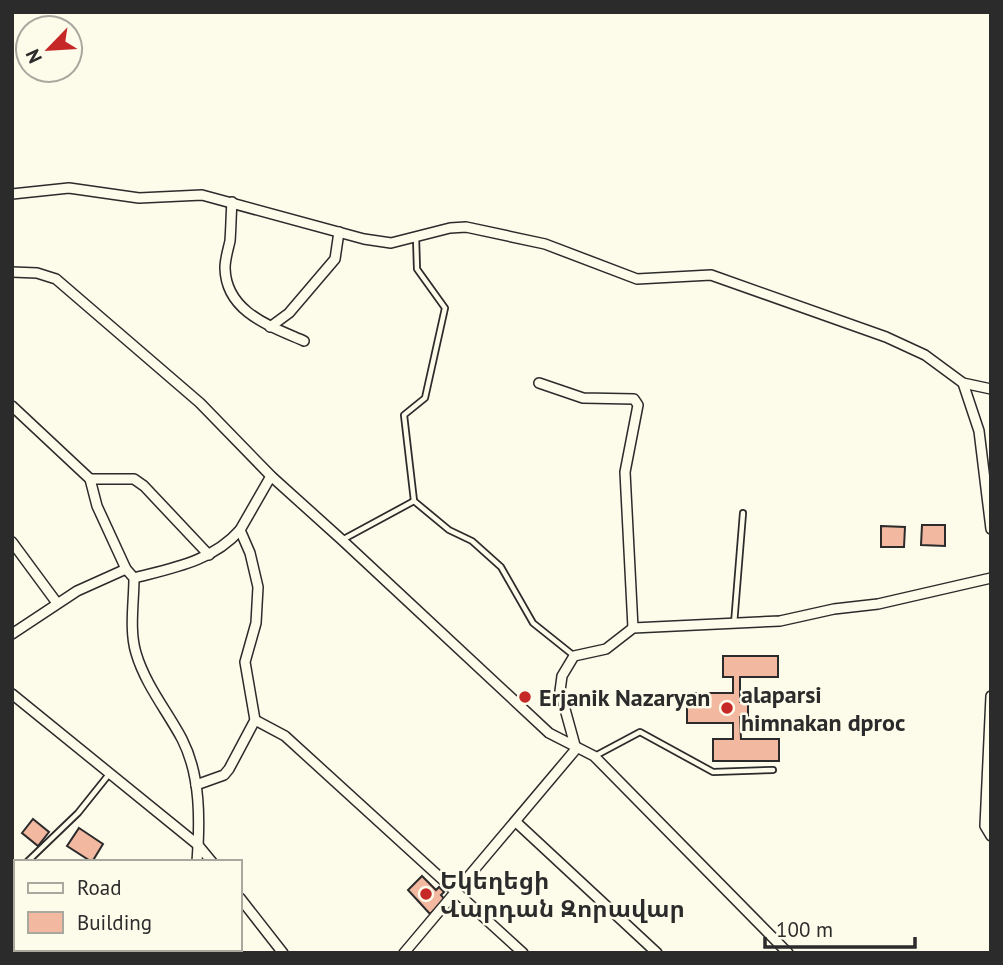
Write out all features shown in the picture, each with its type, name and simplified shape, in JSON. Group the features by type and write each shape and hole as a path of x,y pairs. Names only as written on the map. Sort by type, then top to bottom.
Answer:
{"street":[{"path":"12,194 69,188 139,198 202,195 364,239 391,243 450,228 466,227 545,244 637,279 711,275 886,337 925,355 963,383 991,389"},
{"path":"232,202 225,265 231,294 242,309 270,327 304,341"},
{"path":"270,327 289,313 335,259 338,232"},
{"path":"12,272 37,273 56,279 200,403 271,476 550,733 594,757 785,952"},
{"path":"539,383 583,398 634,399 638,405 625,472 633,628"},
{"path":"963,383 979,431 991,529"},
{"path":"12,406 90,479 97,506 126,569 134,578 132,639 136,655 183,741 192,763 196,785 197,860"},
{"path":"134,578 188,564 209,555 230,541 240,530 271,476"},
{"path":"90,479 134,479 144,486 209,555"},
{"path":"196,785 224,775 255,720 245,662 256,623 258,587 250,553 240,530"},
{"path":"12,542 57,603"},
{"path":"12,634 77,591 126,569"},
{"path":"576,749 560,691 562,676 574,656 606,649 633,628 780,621 834,609 878,604 991,578"},
{"path":"12,694 111,772 198,845 210,860"},
{"path":"991,699 985,825 991,836"},
{"path":"255,720 285,736 523,953"},
{"path":"404,953 576,749"},
{"path":"516,822 657,953"},
{"path":"242,901 283,953"}],"lane":[{"path":"416,237 417,269 441,298 445,307 425,398 404,415 414,501 449,530 472,541 501,567 533,623 574,656"},
{"path":"342,540 414,501"},
{"path":"734,625 743,513"},
{"path":"594,757 640,732 713,772 774,771"},
{"path":"29,860 78,813 111,772"}],"building":[{"path":"922,525 945,525 945,546 921,545"},
{"path":"881,526 905,527 904,547 881,547"},
{"path":"723,656 778,656 778,677 740,677 740,702 748,702 748,717 740,717 741,739 779,739 779,761 713,761 713,739 733,739 733,723 687,723 687,693 733,693 733,677 723,677"},
{"path":"33,819 49,832 38,846 22,833"},
{"path":"79,828 103,844 93,860 67,846"},
{"name":"Եկեղեցի Վարդան Զորավար","path":"422,876 436,890 439,887 444,892 441,895 445,900 430,914 408,890"}],"place":[{"name":"Erjanik Nazaryan","path":"525,697"},
{"name":"alaparsi himnakan dproc","path":"727,708"},
{"name":"Եկեղեցի Վարդան Զորավար","path":"426,894"}]}
